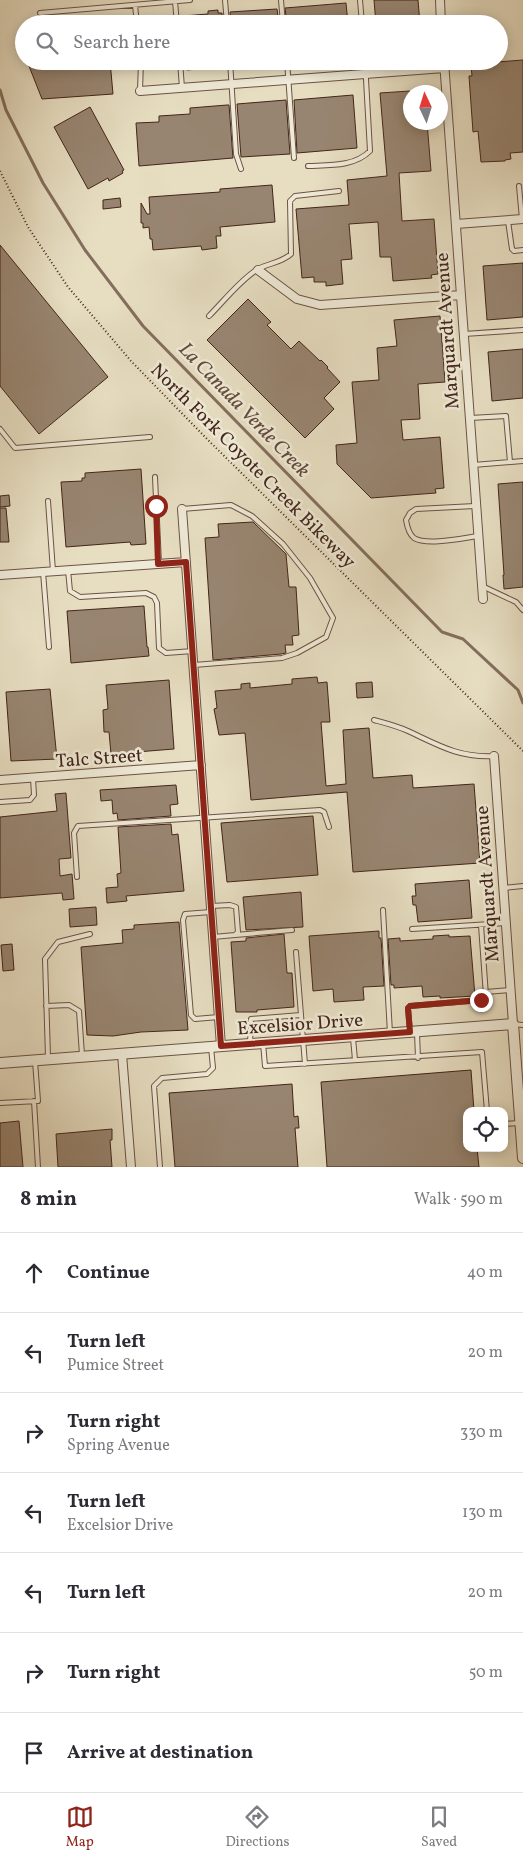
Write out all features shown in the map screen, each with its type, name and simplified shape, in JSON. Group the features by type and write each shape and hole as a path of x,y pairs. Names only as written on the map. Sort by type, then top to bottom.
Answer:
{"street":[{"path":"440,0 441,15"},
{"path":"140,91 401,70"},
{"name":"Marquardt Avenue","path":"444,70 483,599"},
{"path":"456,224 523,219"},
{"path":"258,270 297,298 320,305 461,295"},
{"path":"182,509 219,1017 216,1047"},
{"path":"0,575 186,562"},
{"name":"Marquardt Avenue","path":"494,756 511,990 518,1024 520,1123 523,1158"},
{"name":"Talc Street","path":"0,780 201,765"},
{"name":"Excelsior Drive","path":"0,1063 518,1024"},
{"path":"122,1054 131,1167"}],"lane":[{"path":"40,13 190,0"},
{"path":"225,0 226,15"},
{"path":"282,0 283,15"},
{"path":"360,0 361,15"},
{"path":"175,1 176,15"},
{"path":"134,5 135,15"},
{"path":"140,70 140,91"},
{"path":"181,70 182,88"},
{"path":"231,70 236,154 241,169"},
{"path":"287,70 294,158"},
{"path":"308,166 351,163 370,152 366,70"},
{"path":"518,186 523,219"},
{"path":"209,316 243,280 258,270 282,261 291,254 290,201 295,196 339,191"},
{"path":"508,221 512,249 514,251 523,250"},
{"path":"464,334 523,330"},
{"path":"470,418 506,416 510,462"},
{"path":"0,429 15,448 150,437"},
{"path":"473,465 523,462"},
{"path":"155,477 158,564"},
{"path":"48,500 53,571"},
{"path":"182,509 231,505 252,516 283,544 310,578 333,618 326,637 297,653 282,658 194,665"},
{"path":"476,506 434,510 416,509 410,513 406,520 413,537 422,541 478,536"},
{"path":"68,570 70,591 80,597 146,593 154,597 159,648 166,653 193,651"},
{"path":"43,572 49,646"},
{"path":"482,586 516,602 523,610"},
{"path":"374,720 406,730 449,750 481,757 494,756"},
{"path":"0,802 30,800 34,795 33,778"},
{"path":"77,877 74,833 78,826 320,810 324,812 329,827"},
{"path":"504,888 523,886"},
{"path":"219,1017 195,1019 191,1015 183,920 185,914 230,905 236,907 238,932 236,935"},
{"path":"383,910 390,1033"},
{"path":"412,929 506,923"},
{"path":"418,1058 408,1008 410,1006 481,1000 486,996 481,925"},
{"path":"213,937 292,930"},
{"path":"48,1060 45,959 58,942 90,934"},
{"path":"296,952 305,1064"},
{"path":"486,992 511,990"},
{"path":"46,1006 69,1005 79,1011 82,1057"},
{"path":"250,1044 251,1019 301,1015"},
{"path":"353,1036 355,1060"},
{"path":"264,1043 265,1066 418,1058 482,1052 486,1107"},
{"path":"160,1167 154,1086 162,1078 207,1074 212,1068 216,1047"},
{"path":"0,1103 38,1101 35,1061"},
{"path":"34,1101 38,1167"},
{"path":"508,1124 520,1123"}],"path":[{"name":"North Fork Coyote Creek Bikeway","path":"0,171 28,227 68,287 131,361 220,452 523,751"}],"building":[{"path":"374,0 418,0 419,15 375,15"},
{"path":"346,3 347,15 286,15 285,8"},
{"path":"277,9 278,15 230,15 230,12"},
{"path":"218,10 218,13 222,13 222,15 196,15 208,14 208,11"},
{"path":"523,60 523,152 510,153 511,159 505,161 481,162 478,131 473,132 469,76 472,76 472,70 508,70 508,61"},
{"path":"31,70 111,70 113,94 42,99"},
{"path":"403,91 403,130 428,130 431,171 399,173 402,221 434,219 438,274 431,275 432,278 393,281 391,257 380,257 378,222 349,224 352,259 341,260 343,284 326,286 326,282 314,282 314,277 302,278 296,209 349,205 347,180 387,176 380,93"},
{"path":"353,95 357,148 297,153 294,100"},
{"path":"286,100 290,154 241,157 237,104"},
{"path":"229,105 233,158 139,166 136,123 159,122 159,116 190,114 190,108"},
{"path":"90,107 124,170 122,171 123,173 109,181 108,178 88,189 54,127"},
{"path":"272,185 275,222 220,227 221,236 216,236 217,248 202,250 201,246 153,250 149,227 143,228 143,223 141,223 141,203 147,214 150,214 149,197 220,192 220,189"},
{"path":"120,198 121,207 103,209 103,200"},
{"path":"0,245 108,377 39,434 0,386"},
{"path":"523,263 523,317 487,320 483,266"},
{"path":"248,299 271,322 267,325 291,349 299,341 328,367 340,382 324,398 334,409 305,438 207,340"},
{"path":"440,316 445,382 418,384 420,419 401,420 403,440 440,437 444,488 435,489 436,493 371,498 337,464 336,445 357,443 352,382 379,380 377,348 397,346 394,320"},
{"path":"523,349 523,398 492,401 488,352"},
{"path":"141,469 146,544 131,545 130,542 66,547 61,482 82,481 82,478 85,478 85,473"},
{"path":"523,482 523,587 504,589 498,484"},
{"path":"9,495 10,506 0,507 0,496"},
{"path":"0,508 6,508 9,542 0,542"},
{"path":"253,522 286,554 289,587 296,587 299,635 292,636 293,645 285,645 286,653 213,660 205,538 219,537 218,524"},
{"path":"144,606 149,656 71,663 67,611"},
{"path":"317,677 318,683 327,682 330,722 321,722 326,786 346,784 343,730 369,728 373,778 412,775 413,788 474,784 480,863 353,872 347,792 251,800 245,733 219,735 214,709 217,708 215,691 241,689 241,684 250,683 250,688 292,684 292,679"},
{"path":"169,680 174,749 111,754 109,732 104,732 103,710 108,709 106,685"},
{"path":"372,682 373,697 357,698 356,683"},
{"path":"50,689 57,759 11,761 6,692"},
{"path":"176,785 178,804 170,805 171,816 118,820 117,813 113,814 112,800 101,801 100,790"},
{"path":"66,793 71,858 59,859 60,876 72,874 74,899 63,900 62,893 0,898 0,817 57,811 55,794"},
{"path":"313,816 318,875 227,882 221,823"},
{"path":"171,824 172,835 178,834 184,891 126,896 127,901 107,903 106,888 118,887 117,874 121,873 118,827"},
{"path":"469,880 472,918 418,922 416,905 413,905 412,896 416,896 415,884"},
{"path":"301,892 303,927 246,930 243,897"},
{"path":"96,907 97,925 70,927 69,909"},
{"path":"179,922 188,1030 141,1032 113,1036 87,1035 81,947 123,943 122,930 134,929 134,925"},
{"path":"379,931 384,986 363,987 364,1000 334,1002 333,989 313,991 309,936"},
{"path":"284,934 287,973 292,973 294,1007 257,1010 257,1012 236,1012 231,942 246,941 246,938"},
{"path":"449,935 449,937 470,936 475,996 423,997 422,986 394,988 394,985 391,985 388,939 400,938 400,941 433,939 433,936"},
{"path":"12,944 14,970 3,971 1,945"},
{"path":"471,1070 474,1107 463,1107 463,1152 477,1152 479,1167 327,1167 321,1082"},
{"path":"292,1084 294,1117 298,1116 299,1128 295,1128 298,1167 175,1167 169,1093"},
{"path":"19,1121 23,1167 0,1167 0,1123"},
{"path":"112,1129 112,1140 110,1140 112,1167 58,1167 56,1134"}],"waterway":[{"name":"La Canada Verde Creek","path":"0,90 6,110 43,183 85,250 143,326 442,632 463,639 518,690 523,703"}],"route":[{"path":"156,506 158,564 186,562 221,1046 410,1032 408,1008 410,1006 481,1000"}]}
